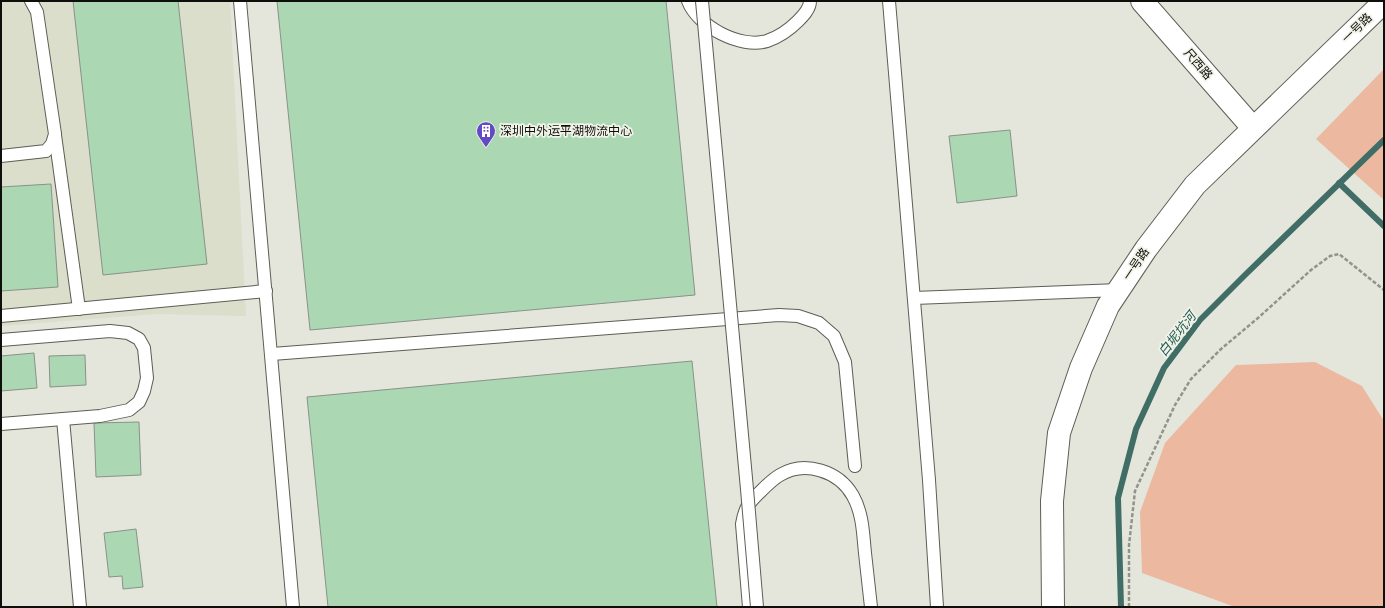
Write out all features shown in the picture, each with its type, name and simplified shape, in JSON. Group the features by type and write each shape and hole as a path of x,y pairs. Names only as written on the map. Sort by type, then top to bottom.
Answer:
{"street":[{"name":"尺西路","path":"1142,1 1253,128"},
{"name":"一号路","path":"1053,607 1052,501 1059,433 1081,368 1108,306 1146,249 1195,185 1384,2"}],"lane":[{"path":"31,1 37,12 79,309"},
{"path":"240,1 293,607"},
{"path":"688,1 691,8 706,24 722,34 743,42 766,41 789,30 802,17 810,5 810,1"},
{"path":"702,1 757,607"},
{"path":"889,1 929,480 937,607"},
{"path":"1,156 46,151 52,144 55,134"},
{"path":"914,298 1119,290"},
{"path":"1,316 266,291"},
{"path":"272,354 779,315 798,316 819,323 834,336 845,362 855,466"},
{"path":"1,340 110,331 128,333 139,339 144,348 147,378 144,391 139,402 129,410 100,416 1,424"},
{"path":"63,419 80,607"},
{"path":"749,607 742,524 744,510 756,496 779,475 790,470 802,468 825,471 846,486 854,497 862,518 871,607"}],"path":[{"path":"1129,607 1129,545 1135,491 1175,405 1191,379 1221,349 1311,270 1330,256 1339,254 1384,290"}],"shaded area":[{"path":"1,1 230,1 246,316 156,314 1,326"},
{"path":"1384,69 1384,200 1316,139"},
{"path":"1315,362 1362,386 1384,421 1384,607 1235,607 1142,573 1140,512 1165,443 1236,365"}],"building":[{"path":"73,1 178,1 207,264 103,275"},
{"name":"深圳中外运平湖物流中心","path":"277,1 666,1 695,295 310,330"},
{"path":"1010,130 1017,196 957,203 949,136"},
{"path":"51,184 58,287 1,291 1,187"},
{"path":"34,353 37,388 1,391 1,356"},
{"path":"85,355 86,385 50,387 49,356"},
{"path":"692,361 717,607 328,607 307,397"},
{"path":"139,422 141,475 96,477 94,423"},
{"path":"136,529 143,587 123,589 122,576 109,577 104,533"}],"waterway":[{"name":"白坭坑河","path":"1121,607 1118,498 1136,429 1164,368 1200,320 1384,140"},
{"path":"1339,183 1384,226"}],"place":[{"name":"深圳中外运平湖物流中心","path":"486,148"}]}
